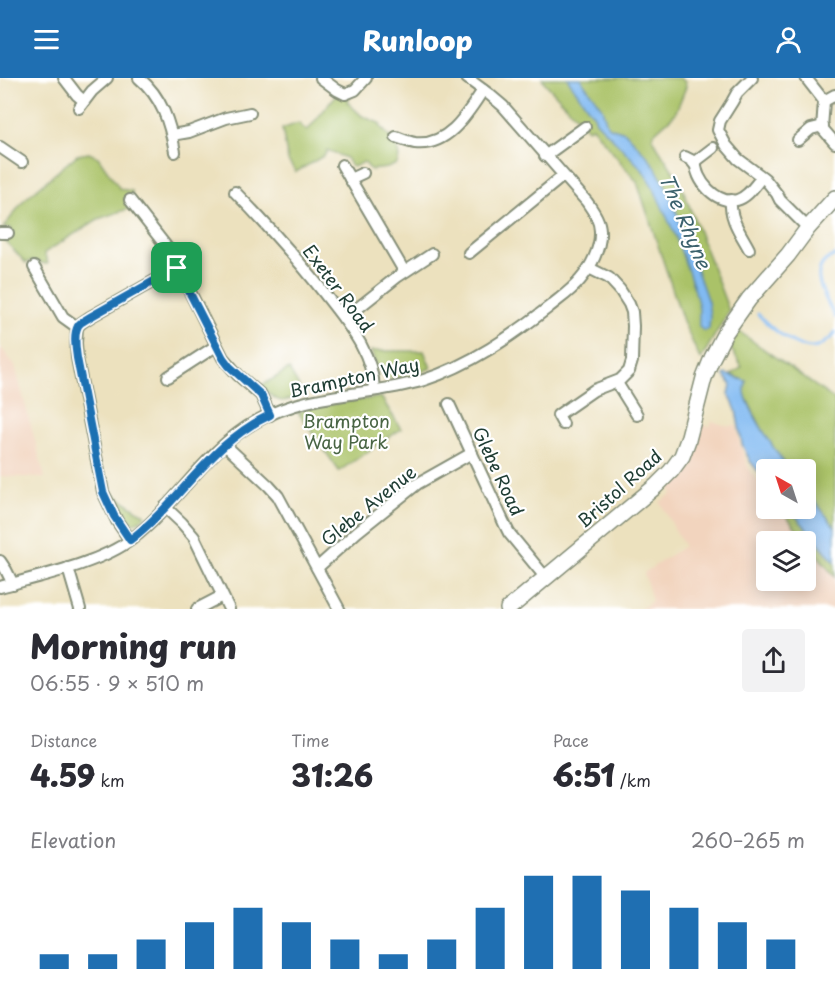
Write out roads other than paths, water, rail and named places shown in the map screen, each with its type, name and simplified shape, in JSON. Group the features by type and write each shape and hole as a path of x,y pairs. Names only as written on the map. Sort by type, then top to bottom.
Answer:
{"main road":[{"name":"Bristol Road","path":"508,609 656,486 676,466 688,440 704,378 725,333 749,299 835,198"}],"street":[{"path":"64,78 82,104 107,78"},
{"path":"139,78 152,91 162,107 168,121 175,152"},
{"path":"323,84 345,94 355,90 366,78"},
{"name":"Brampton Way","path":"0,587 68,568 115,550 130,540 165,507 202,466 225,445 250,426 270,415 319,399 399,386 426,379 459,365 520,329 579,282 589,268 597,250 600,238 599,222 587,202 503,106 467,78"},
{"path":"752,78 732,102 720,121 718,130 726,145 738,159 762,177 780,200 808,228"},
{"path":"806,78 824,101 823,130 835,143"},
{"path":"396,137 414,143 437,139 459,123 483,90"},
{"path":"824,101 835,95"},
{"path":"172,135 189,132 222,120 244,118"},
{"path":"798,140 810,129 822,126"},
{"path":"545,156 585,127"},
{"path":"0,147 22,162"},
{"path":"696,165 697,160 713,148"},
{"path":"685,157 696,165 700,179 721,199 739,199 762,177"},
{"path":"342,165 404,271"},
{"path":"350,179 363,173"},
{"path":"474,253 563,176"},
{"name":"Exeter Road","path":"235,192 298,260 358,339 373,375 374,390"},
{"path":"130,200 141,206 168,248 227,365 261,395 270,415"},
{"path":"731,200 730,209 733,220 749,249"},
{"path":"258,216 267,207"},
{"path":"344,320 404,271 432,254"},
{"path":"130,540 114,516 102,488 77,358 77,327 81,322 177,268"},
{"path":"563,424 558,415 594,390 617,383 628,372 632,361 632,312 625,297 609,278 589,268"},
{"path":"40,272 63,317 77,327"},
{"path":"173,370 216,346"},
{"path":"617,383 636,406"},
{"name":"Glebe Road","path":"449,404 509,533 546,578"},
{"path":"225,445 276,494 339,609"},
{"name":"Glebe Avenue","path":"317,568 364,526 417,484 472,453"},
{"path":"165,507 194,537 228,609"},
{"path":"0,561 13,584"},
{"path":"68,568 80,609"},
{"path":"196,609 222,596"}],"water":[{"path":"567,78 580,78 602,108 607,125 625,132 655,167 670,194 708,302 709,329 704,331 699,327 699,308 695,291 676,237 653,187 642,169 596,121"},
{"path":"724,375 746,381 746,397 750,407 782,459 756,459 756,468 750,461 742,444 736,410 729,394 731,385"},
{"path":"816,503 835,527 835,562 816,540 816,531 809,531 798,519 816,519"}],"waterway":[{"path":"835,255 821,267 819,275 822,292 835,317"},
{"path":"758,314 793,342 810,348 818,347 831,338 835,332"}],"water label":[{"name":"The Rhyne","path":"686,221"}],"park label":[{"name":"Brampton Way Park","path":"346,430"}]}
